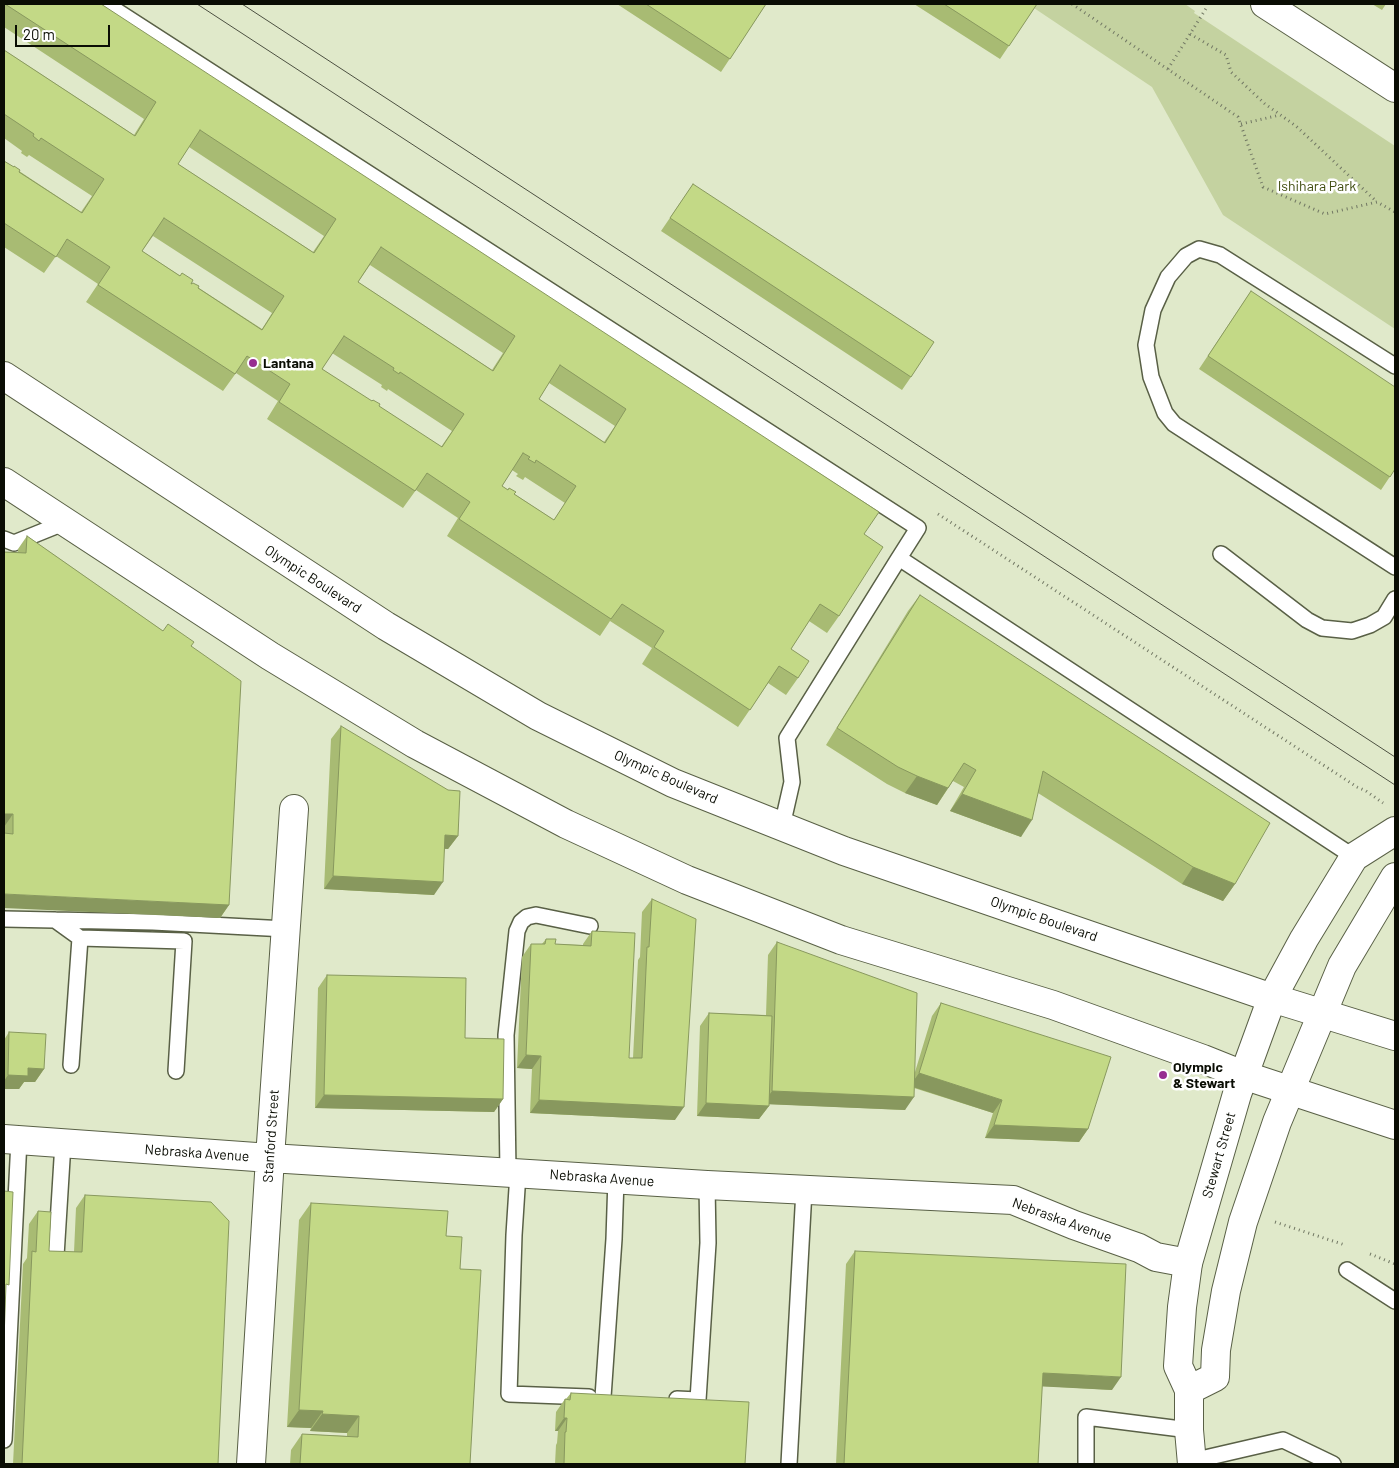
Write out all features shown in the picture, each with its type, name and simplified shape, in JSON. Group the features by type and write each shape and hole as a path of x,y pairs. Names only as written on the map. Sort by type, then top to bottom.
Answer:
{"street":[{"path":"1265,4 1395,88"},
{"name":"Olympic Boulevard","path":"4,376 386,626 538,716 673,784 844,851 1272,998 1395,1036"},
{"path":"4,482 270,656 406,738 566,824 687,880 841,940 1053,1005 1203,1058 1243,1075 1395,1125"},
{"name":"Stanford Street","path":"251,1464 294,808"},
{"name":"Stewart Street","path":"1192,1463 1189,1430 1189,1390 1178,1366 1182,1307 1188,1263 1243,1075 1272,998 1304,939 1354,857 1395,832"},
{"path":"1189,1390 1214,1376 1216,1350 1226,1291 1243,1222 1277,1122 1342,966 1395,877"},
{"name":"Nebraska Avenue","path":"11,1140 707,1185 1014,1200 1074,1225 1139,1248 1156,1257 1188,1263"}],"lane":[{"path":"106,4 918,528 787,738 792,782 782,826"},
{"path":"1395,366 1220,255 1199,249 1186,256 1168,278 1153,310 1146,345 1151,377 1165,414 1174,424 1395,567"},
{"path":"4,539 14,543 66,522"},
{"path":"1221,554 1307,620 1322,628 1352,631 1370,625 1384,617 1395,599"},
{"path":"899,558 1354,857"},
{"path":"590,926 536,915 527,917 521,922 517,930 506,1035 513,1172 514,1236 509,1394 608,1397 616,1179"},
{"path":"4,919 154,922 286,929"},
{"path":"55,920 80,938 184,942 176,1071"},
{"path":"72,1065 80,938"},
{"path":"4,1440 11,1140"},
{"path":"56,1256 62,1143"},
{"path":"660,1399 698,1400 708,1244 707,1185"},
{"path":"789,1464 804,1190"},
{"path":"1347,1270 1395,1301"},
{"path":"1086,1464 1086,1417 1189,1430"},
{"path":"1192,1463 1283,1440 1333,1464"}],"path":[{"path":"1072,4 1238,117 1262,187 1325,214 1377,202"},
{"path":"1168,69 1207,7"},
{"path":"1190,34 1226,55 1232,72 1265,104 1296,126 1377,202 1395,212"},
{"path":"1240,124 1280,115"},
{"path":"1366,791 1388,806"},
{"path":"1273,1222 1347,1246"},
{"path":"1364,1252 1395,1264"}],"green space":[{"name":"Ishihara Park","path":"1028,4 1185,4 1195,11 1194,13 1395,146 1395,329 1223,215 1152,87"}],"building":[{"name":"Lantana","path":"5,4 101,4 879,512 864,534 883,547 839,616 820,604 791,649 809,661 798,678 779,666 750,710 654,647 664,631 622,604 611,619 459,519 470,502 427,473 415,491 279,402 290,384 247,356 235,374 98,285 110,267 67,239 56,257 4,223 4,161 82,213 104,179 41,138 39,141 33,136 34,134 4,114 4,50 135,136 156,102","holes":["200,130 336,219 314,253 178,164","164,218 284,296 262,330 198,288 199,286 191,284 193,280 182,273 180,276 142,251","381,247 515,336 493,371 358,282","344,336 394,368 393,370 399,374 400,372 464,414 442,447 379,406 380,404 372,401 322,369","560,365 626,409 605,443 539,399","523,453 530,457 528,459 535,463 536,460 576,486 554,520 514,494 516,492 509,488 508,490 502,486"]},
{"path":"646,4 766,4 730,59"},
{"path":"944,4 1037,4 1009,46"},
{"path":"693,184 934,342 911,377 670,218"},
{"path":"1251,291 1395,387 1395,469 1390,477 1208,356"},
{"path":"27,536 163,631 168,624 194,642 191,646 241,681 229,905 4,894 4,833 13,834 13,814 4,814 4,552 26,553"},
{"path":"920,595 1270,823 1235,884 1193,867 1043,771 1032,820 962,794 976,770 964,763 948,788 898,767 837,728"},
{"path":"341,726 448,790 460,791 458,836 445,835 443,882 333,876"},
{"path":"652,899 696,919 684,1107 539,1100 541,1056 526,1055 531,944 545,944 546,939 556,939 555,944 591,946 592,931 635,933 629,1058 642,1058 647,947 649,947"},
{"path":"777,942 917,993 914,1097 772,1091"},
{"path":"327,975 466,978 465,1038 504,1039 503,1099 324,1095"},
{"path":"941,1003 1111,1057 1088,1129 994,1125 1002,1100 919,1073"},
{"path":"709,1013 772,1016 769,1106 706,1103"},
{"path":"9,1032 46,1034 44,1069 28,1068 28,1076 8,1075"},
{"path":"4,1191 13,1192 9,1285 6,1284 4,1339"},
{"path":"85,1195 211,1202 229,1221 218,1464 22,1464 32,1251 36,1252 38,1211 51,1212 49,1251 82,1252"},
{"path":"311,1203 448,1211 446,1236 462,1237 460,1269 481,1270 470,1464 300,1464 302,1434 358,1437 359,1416 322,1414 323,1411 299,1410"},
{"path":"855,1251 1126,1264 1121,1377 1043,1373 1038,1464 844,1464"},
{"path":"571,1393 749,1402 745,1464 564,1464 567,1418 564,1418 565,1399 570,1400"}],"tram line":[{"path":"197,4 1395,785"},
{"path":"242,4 1395,757"}],"place":[{"name":"Lantana","path":"253,363"},
{"name":"Olympic & Stewart","path":"1163,1075"}]}
